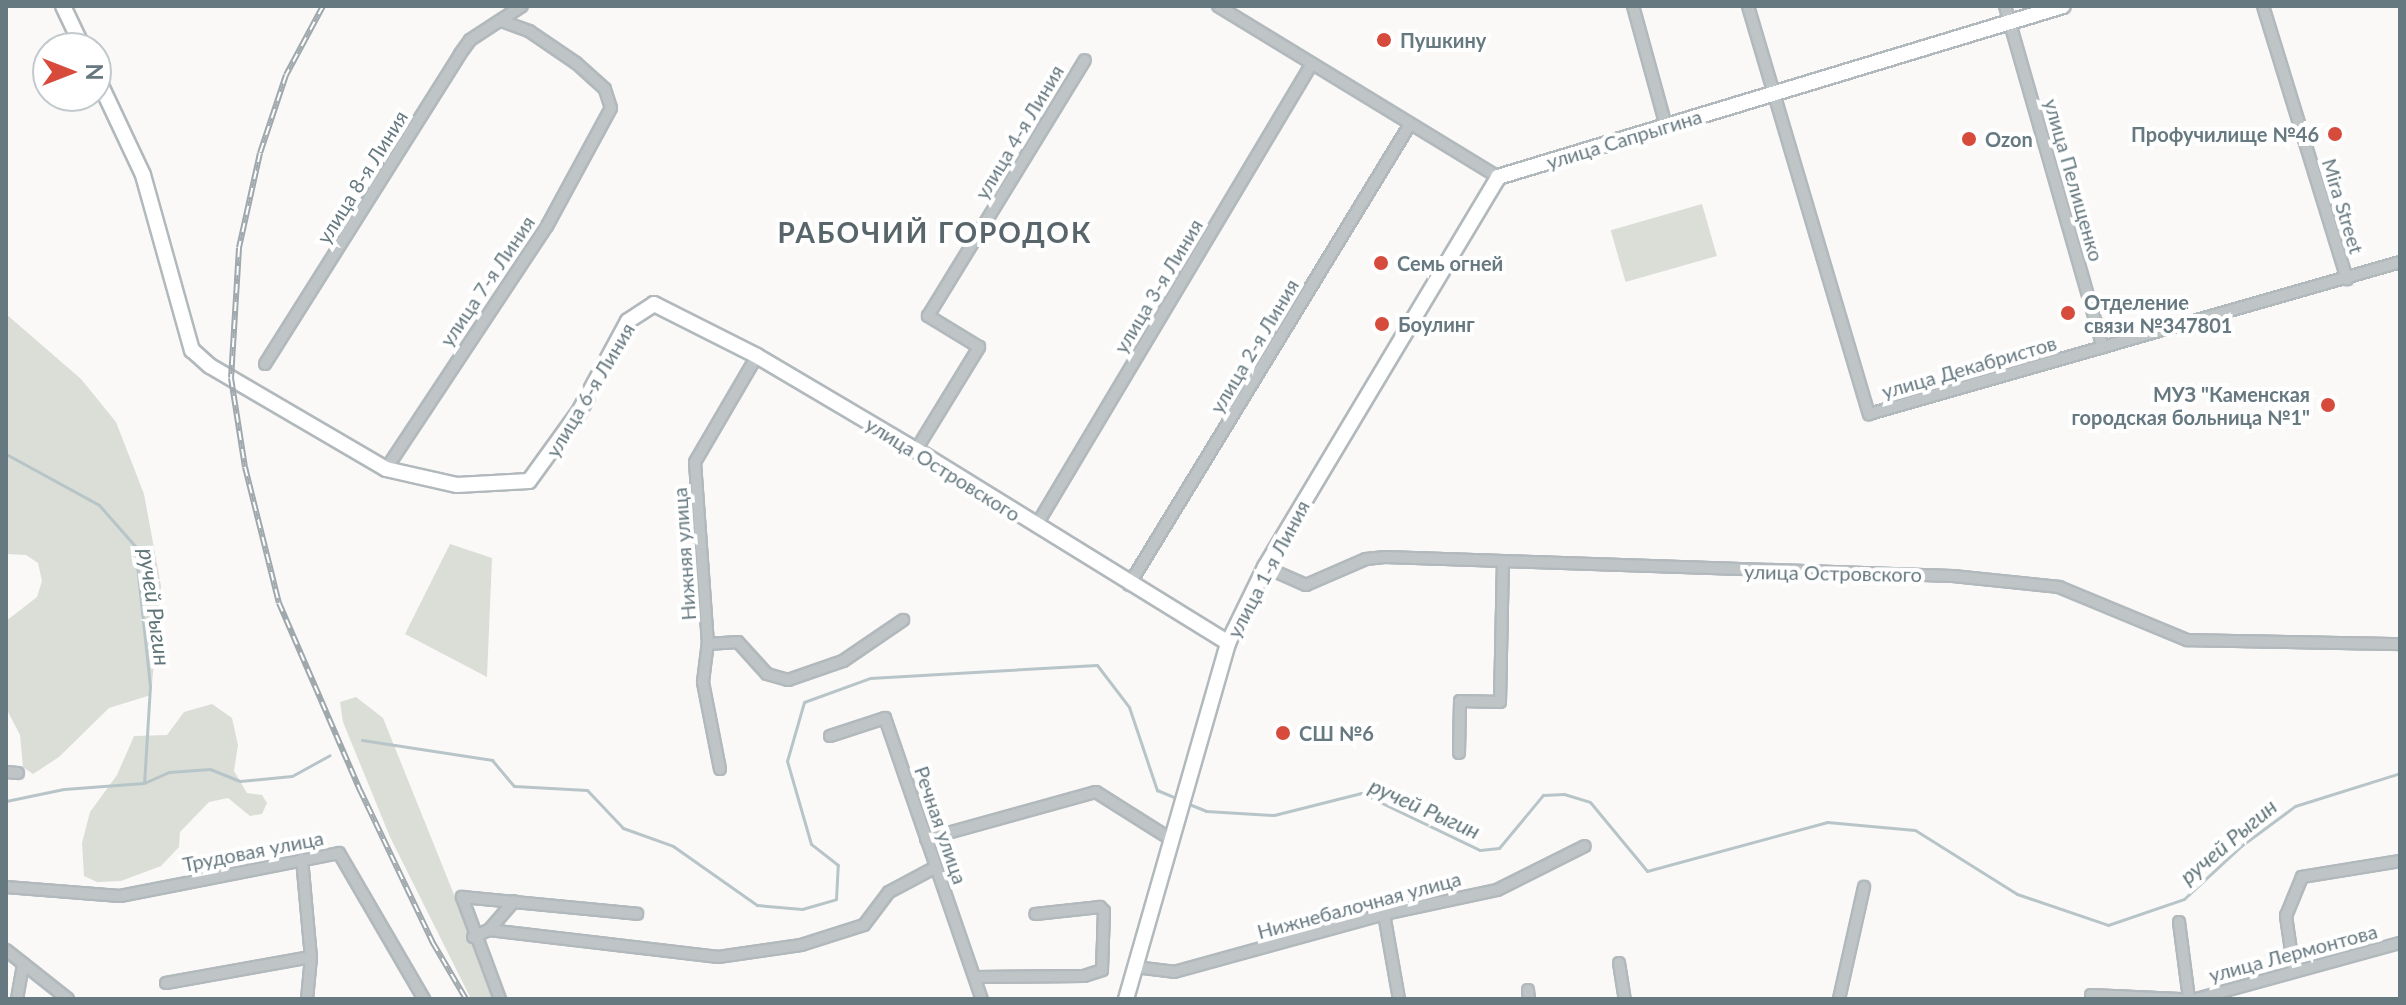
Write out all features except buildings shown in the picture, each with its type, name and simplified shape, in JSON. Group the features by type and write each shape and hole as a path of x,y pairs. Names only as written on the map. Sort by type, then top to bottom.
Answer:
{"street":[{"path":"63,6 75,32"},
{"name":"улица 8-я Линия","path":"265,364 470,40 522,6"},
{"path":"1218,6 1409,126 1498,177"},
{"path":"1633,6 1666,126"},
{"path":"1748,6 1774,93"},
{"name":"улица Пелищенко","path":"2005,6 2103,347"},
{"name":"улица Сапрыгина","path":"1498,177 2063,6"},
{"name":"Mira Street","path":"2263,6 2347,279"},
{"name":"улица 7-я Линия","path":"386,469 547,226 611,108 596,78 529,31 502,21"},
{"name":"улица 4-я Линия","path":"916,450 979,347 928,316 1085,60"},
{"name":"улица 3-я Линия","path":"1036,526 1311,65"},
{"name":"улица Декабристов","path":"1774,93 1869,414 2400,262"},
{"path":"112,109 143,175 192,350 210,366 386,469"},
{"name":"улица 2-я Линия","path":"1129,585 1409,126"},
{"name":"улица 1-я Линия","path":"1126,999 1195,768 1228,643 1265,567 1498,177"},
{"name":"улица Островского","path":"654,304 757,356 916,450 1129,585 1228,643"},
{"name":"улица 6-я Линия","path":"386,469 457,485 529,481 579,412 628,321 654,304"},
{"name":"Нижняя улица","path":"720,769 703,682 708,644 695,462 757,356"},
{"name":"улица Островского","path":"1265,567 1306,585 1375,557 2011,581 2059,587 2187,640 2400,644"},
{"path":"1459,753 1460,701 1500,702 1503,561"},
{"name":"Нижняя улица","path":"708,644 738,642 767,674 788,680 843,661 903,620"},
{"name":"Речная улица","path":"830,736 885,718 982,999"},
{"path":"6,772 18,773"},
{"path":"926,839 1096,792 1172,840"},
{"name":"Нижнебалочная улица","path":"1135,967 1158,973 1186,969 1384,914 1497,890 1585,846"},
{"name":"Трудовая улица","path":"6,887 120,896 332,852 344,858 424,999"},
{"path":"302,859 311,957 307,999"},
{"path":"2294,971 2286,916 2302,877 2400,861"},
{"path":"489,930 718,957 801,945 864,925 889,892 936,867"},
{"path":"1839,999 1864,887"},
{"path":"500,999 473,937 462,897 637,914"},
{"path":"473,937 489,930 514,901"},
{"path":"976,977 1084,976 1102,970 1106,934 1100,907 1035,914"},
{"path":"1384,914 1399,999"},
{"path":"2179,922 2189,999"},
{"name":"улица Лермонтова","path":"2196,999 2400,943"},
{"path":"6,950 68,999"},
{"path":"166,983 311,957"},
{"path":"1619,963 1625,999"},
{"path":"17,999 23,964"},
{"path":"2091,995 2180,999"}],"shaded area":[{"path":"1702,204 1717,256 1626,282 1611,230"},
{"path":"6,314 81,379 116,422 144,494 161,586 151,695 109,708 59,757 33,774 23,767 20,735 6,708 6,621 37,597 42,581 38,563 26,555 6,554"},
{"path":"450,544 492,558 487,677 405,634"},
{"path":"356,697 383,718 496,999 471,999 390,837 343,722 340,702"},
{"path":"212,704 232,718 238,745 234,771 247,793 262,795 267,803 262,814 250,816 228,798 209,802 180,832 179,847 161,866 121,881 97,882 84,876 82,843 90,812 117,775 134,736 167,735 184,712"}],"waterway":[{"name":"ручей Рыгин","path":"6,454 99,505 135,546 150,686 144,783"},
{"name":"ручей Рыгин","path":"362,740 492,760 514,786 587,790 623,828 673,846 757,905 802,909 836,899 838,865 811,844 787,761 804,702 870,678 1097,665 1129,707 1157,790 1178,799"},
{"name":"ручей Рыгин","path":"6,801 64,789 144,783 169,772 210,769 240,781 292,776 330,755"},
{"name":"ручей Рыгин","path":"1189,804 1206,811 1274,815 1361,793 1480,850 1499,848 1543,795 1564,794 1590,802 1647,871 1827,822 1915,830 2017,894 2108,925 2184,899 2241,846 2295,806 2400,773"}],"railway":[{"path":"323,6 286,75 260,153 239,248 231,378 245,467 279,603 360,790 433,943 466,999"}],"place":[{"name":"Пушкину","path":"1384,40"},
{"name":"Профучилище №46","path":"2335,134"},
{"name":"Ozon","path":"1969,139"},
{"name":"Семь огней","path":"1381,263"},
{"name":"Отделение связи №347801","path":"2068,313"},
{"name":"Боулинг","path":"1382,324"},
{"name":"МУЗ \"Каменская городская больница №1\"","path":"2328,405"},
{"name":"СШ №6","path":"1283,733"}],"district":[{"name":"РАБОЧИЙ ГОРОДОК","path":"935,232"}]}
